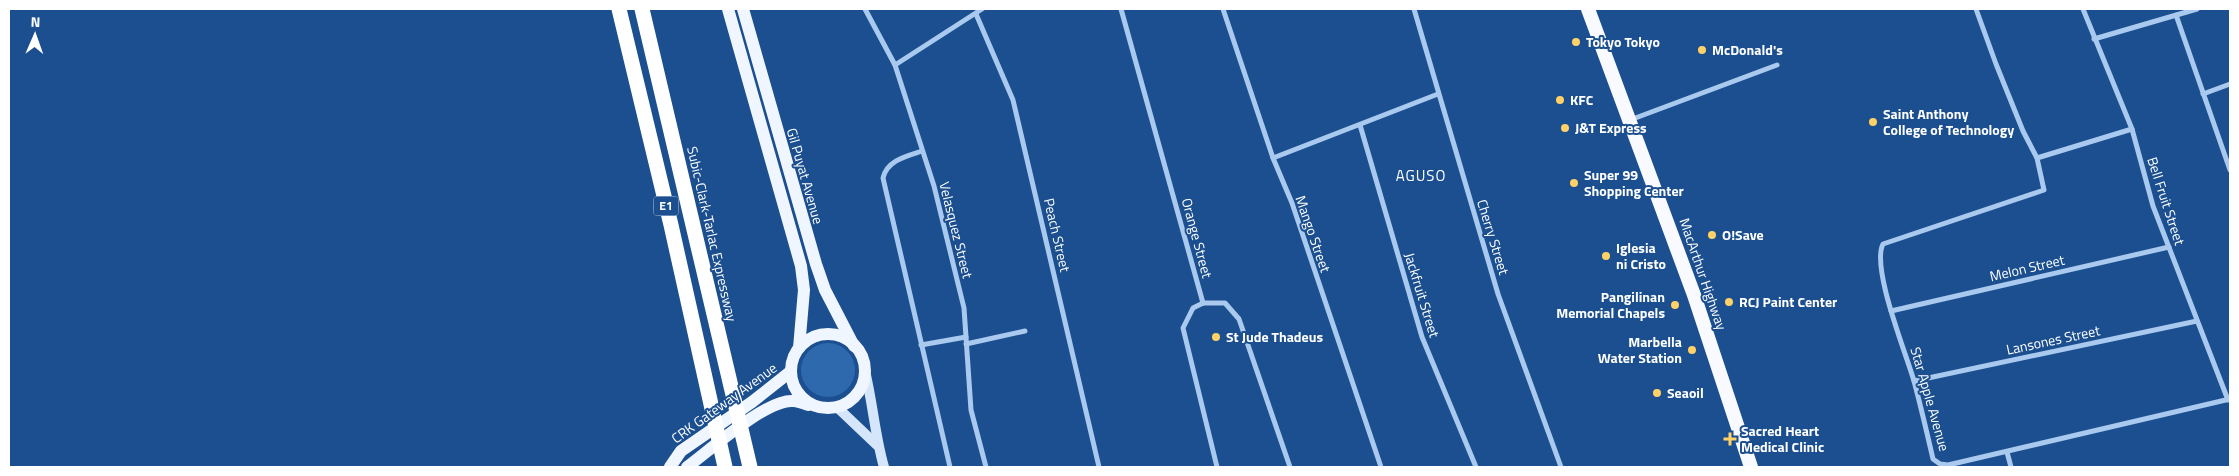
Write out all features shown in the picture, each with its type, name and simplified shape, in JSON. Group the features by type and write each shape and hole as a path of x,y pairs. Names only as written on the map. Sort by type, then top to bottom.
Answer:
{"highway":[{"name":"E1","path":"619,9 671,225 724,467"},
{"name":"Subic-Clark-Tarlac Expressway","path":"642,9 749,464"},
{"name":"MacArthur Highway","path":"1588,9 1694,295 1751,467"}],"main road":[{"name":"Gil Puyat Avenue","path":"728,9 800,266 804,290 799,348"},
{"name":"Gil Puyat Avenue","path":"743,9 816,264 825,290 854,346"},
{"path":"865,371 864,380 857,394 837,407 815,406 800,397 795,390 790,372 791,364 799,348 813,337 831,334 848,340 854,346 864,362 873,402 877,444 884,467"},
{"name":"CRK Gateway Avenue","path":"673,463 681,451 752,402 790,372"},
{"name":"CRK Gateway Avenue","path":"687,467 754,417 775,405 792,401 815,406"},
{"path":"837,407 877,444"}],"street":[{"name":"Velasquez Street","path":"865,9 895,65 934,186 964,308 972,410 986,467"},
{"path":"895,65 982,9"},
{"name":"Orange Street","path":"1121,9 1203,302"},
{"name":"Mango Street","path":"1223,9 1273,158 1292,203 1381,467"},
{"name":"Cherry Street","path":"1414,9 1498,294 1561,467"},
{"path":"1976,9 2016,115 2037,158 2132,129"},
{"name":"Bell Fruit Street","path":"2083,9 2132,129 2153,206 2168,247 2229,399"},
{"path":"2094,39 2197,9"},
{"name":"Peach Street","path":"976,14 1013,100 1099,467"},
{"path":"2176,15 2230,170"},
{"path":"1630,120 1777,65"},
{"path":"2203,94 2230,84"},
{"path":"1273,158 1438,94"},
{"name":"Jackfruit Street","path":"1360,125 1422,337 1476,467"},
{"path":"922,151 901,158 889,165 883,178 950,467"},
{"name":"Star Apple Avenue","path":"2037,158 2044,190 1883,244 1880,261 1891,310 1914,381 1933,459 1940,464 1948,465 2229,399"},
{"name":"Melon Street","path":"1891,310 2168,247"},
{"path":"1216,467 1183,328 1193,308 1203,302 1225,303 1239,319 1290,467"},
{"name":"Lansones Street","path":"1914,381 2197,321"},
{"path":"966,344 1025,331"},
{"path":"921,346 966,337"},
{"path":"2007,452 2010,467"}],"shaded area":[{"path":"828,343 838,345 847,351 853,360 855,370 853,380 847,389 838,395 828,397 818,395 809,389 803,380 801,370 803,360 809,351 818,345"}],"place":[{"name":"Tokyo Tokyo","path":"1576,42"},
{"name":"McDonald's","path":"1702,50"},
{"name":"KFC","path":"1560,100"},
{"name":"Saint Anthony College of Technology","path":"1873,122"},
{"name":"J&T Express","path":"1565,128"},
{"name":"Super 99 Shopping Center","path":"1574,183"},
{"name":"O!Save","path":"1712,235"},
{"name":"Iglesia ni Cristo","path":"1606,256"},
{"name":"RCJ Paint Center","path":"1729,302"},
{"name":"Pangilinan Memorial Chapels","path":"1675,305"},
{"name":"St Jude Thadeus","path":"1216,337"},
{"name":"Marbella Water Station","path":"1692,350"},
{"name":"Seaoil","path":"1657,393"},
{"name":"Sacred Heart Medical Clinic","path":"1730,439"}],"district":[{"name":"AGUSO","path":"1421,176"}]}
